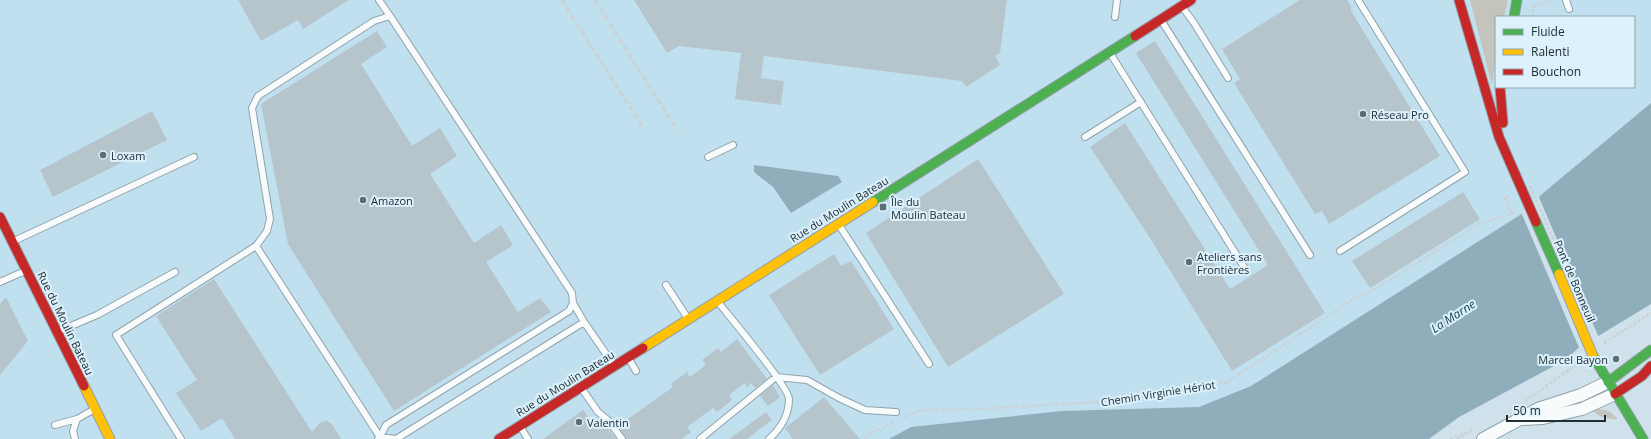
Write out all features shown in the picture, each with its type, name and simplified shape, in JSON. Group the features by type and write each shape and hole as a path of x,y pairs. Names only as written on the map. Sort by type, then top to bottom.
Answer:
{"street":[{"name":"Rue du Moulin Bateau","path":"500,439 1161,19 1179,3 1191,0"},
{"path":"1459,0 1499,137 1522,189"},
{"path":"1514,16 1517,0"},
{"path":"1500,88 1504,128 1522,189"},
{"name":"Pont de Bonneuil","path":"1522,189 1593,356 1643,439"},
{"name":"Rue du Moulin Bateau","path":"0,217 110,439"},
{"path":"1484,439 1538,409 1581,395 1608,382 1651,350"},
{"path":"1517,420 1543,418 1582,409 1615,394 1642,376 1651,366"}],"lane":[{"path":"379,0 572,293 573,303 614,366"},
{"path":"1115,16 1116,0"},
{"path":"1340,251 1465,172 1358,0"},
{"path":"1566,0 1569,9"},
{"path":"1179,3 1194,23 1228,78"},
{"path":"181,439 116,335 256,246 267,231 270,219 252,108 258,96 374,21 390,16"},
{"path":"1161,19 1310,255"},
{"path":"1110,51 1244,267"},
{"path":"1085,137 1141,102"},
{"path":"708,157 733,145"},
{"path":"12,242 194,157"},
{"path":"839,224 929,364"},
{"path":"256,246 380,438"},
{"path":"0,282 26,270"},
{"path":"57,332 97,315 175,272"},
{"path":"666,284 688,319"},
{"path":"717,300 776,377 789,398 787,414 778,431 769,439"},
{"path":"380,438 386,425 569,311 573,303"},
{"path":"380,438 396,439 584,322"},
{"path":"628,358 636,371"},
{"path":"700,439 776,377 807,380 839,398 865,410 896,412"},
{"path":"581,388 598,412 608,420 622,439"},
{"path":"55,425 77,419 95,409"},
{"path":"75,439 73,431 77,419"},
{"path":"520,426 528,439"}],"path":[{"path":"1533,0 1533,16"},
{"path":"1533,6 1551,0"},
{"name":"Chemin Virginie Hériot","path":"865,439 872,433 918,410 977,409 1116,401 1227,382 1360,295 1372,291 1483,222 1512,214 1512,212"},
{"path":"1599,347 1651,313"},
{"path":"1524,401 1582,360"},
{"path":"1450,439 1475,429"}],"shaded area":[{"path":"0,0 1651,0 1651,103 1542,194 1523,213 1251,386 1199,407 1062,411 911,427 889,439 0,439"},
{"path":"1470,0 1508,0 1504,16 1495,16 1495,62 1492,85"},
{"path":"1599,409 1609,411 1618,419 1604,418 1593,411"}],"water":[{"name":"La Marne","path":"1651,103 1651,304 1577,349 1567,359 1459,417 1429,439 889,439 911,427 1062,411 1199,407 1251,386 1523,213 1542,194"},
{"path":"754,165 838,176 842,182 791,213 773,187 754,172"}],"pier":[{"path":"1538,195 1599,338 1580,350 1521,212"}],"building":[{"path":"238,0 349,0 303,29 298,20 261,41"},
{"path":"634,0 1007,0 1000,53 995,56 1000,65 966,87 962,81 764,56 761,78 784,81 781,105 735,99 741,53 679,46 667,53"},
{"path":"1300,0 1347,0 1351,6 1351,11 1440,156 1329,224 1322,211 1315,214 1234,83 1240,79 1222,49"},
{"name":"Amazon","path":"377,31 387,47 361,64 412,146 440,128 457,156 430,174 474,243 501,225 513,245 486,262 518,312 540,298 551,312 394,411 288,244 261,104"},
{"path":"1155,41 1325,313 1232,371 1148,235 1090,147 1125,123 1230,289 1268,265 1136,53"},
{"name":"Loxam","path":"152,111 167,140 53,197 40,170"},
{"path":"978,159 1064,294 948,367 866,233"},
{"path":"1463,192 1480,219 1370,288 1352,261"},
{"path":"834,254 841,266 851,261 894,329 820,375 769,295"},
{"path":"214,279 312,432 321,422 327,421 332,424 341,439 235,439 222,418 201,431 176,393 197,380 156,316"},
{"path":"6,297 28,341 0,375 0,304"},
{"path":"737,339 767,379 755,388 751,383 747,387 745,383 729,395 732,400 717,412 713,408 687,427 691,432 682,439 626,439 618,426 673,387 671,384 687,372 690,377 706,365 702,360 718,348 721,352"},
{"path":"773,385 780,397 768,406 760,396"},
{"path":"824,397 860,439 793,439 785,428"},
{"name":"Valentin","path":"583,410 594,425 601,420 616,439 543,439"},
{"path":"766,412 772,420 747,439 729,439"}],"railway":[{"path":"562,0 643,128"},
{"path":"595,0 678,132"}],"traffic: fast":[{"path":"1514,16 1517,0"},
{"path":"873,202 1135,36"},
{"path":"1536,222 1559,274"},
{"path":"1608,382 1651,350"},
{"path":"1593,356 1643,439"}],"traffic: slow":[{"path":"643,348 873,202"},
{"path":"1559,274 1593,356"},
{"path":"84,386 110,439"}],"traffic: jam":[{"path":"1135,36 1191,0"},
{"path":"1459,0 1499,137 1536,222"},
{"path":"1500,88 1503,123"},
{"path":"0,217 84,386"},
{"path":"499,439 643,348"},
{"path":"1615,394 1642,376 1651,366"}],"place":[{"name":"Réseau Pro","path":"1363,114"},
{"name":"Loxam","path":"103,155"},
{"name":"Amazon","path":"363,200"},
{"name":"Île du Moulin Bateau","path":"883,207"},
{"name":"Ateliers sans Frontières","path":"1189,262"},
{"name":"Marcel Bayon","path":"1616,359"},
{"name":"Valentin","path":"579,422"}]}
